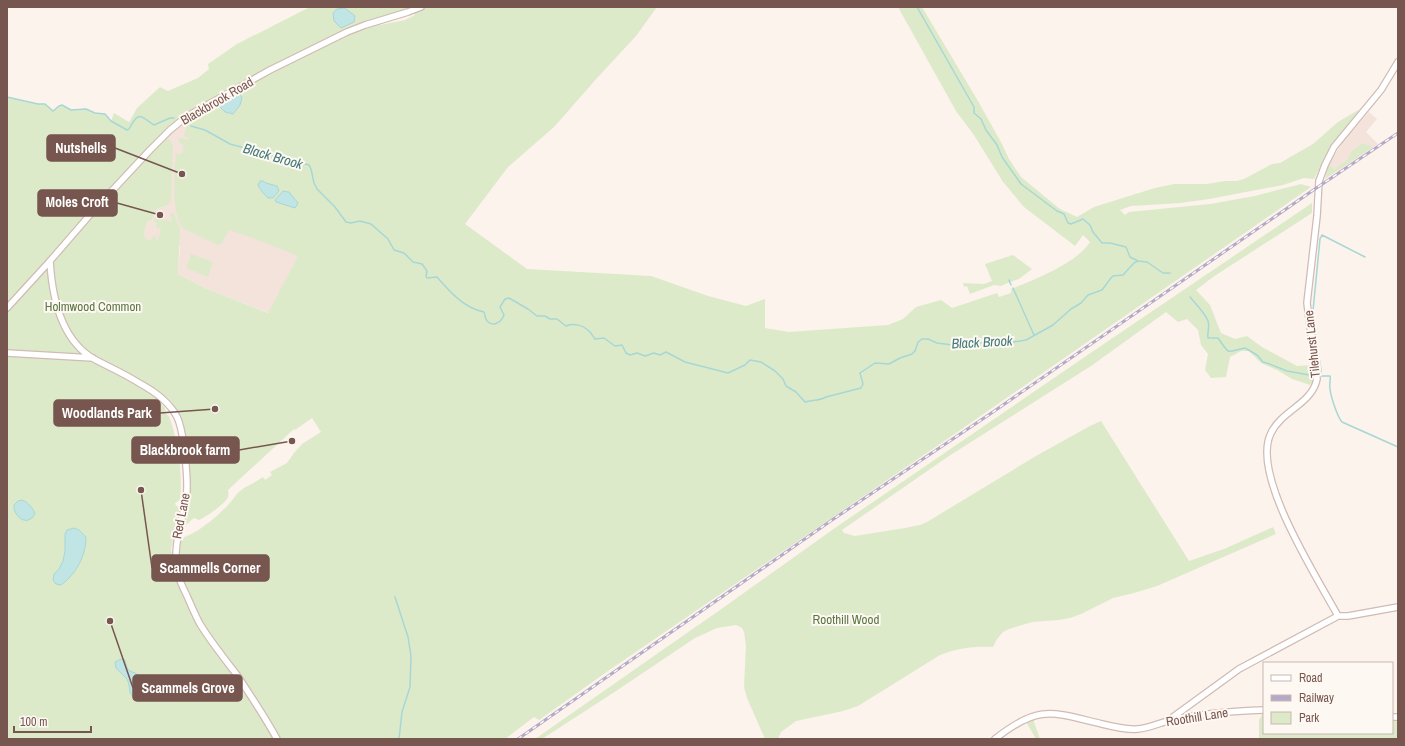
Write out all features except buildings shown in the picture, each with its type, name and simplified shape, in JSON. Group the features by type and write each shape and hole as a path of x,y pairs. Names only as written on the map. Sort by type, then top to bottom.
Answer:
{"street":[{"name":"Blackbrook Road","path":"7,308 150,150 177,124 190,114 289,60 347,32 421,7"},
{"name":"Tilehurst Lane","path":"1338,616 1291,529 1275,494 1266,459 1268,439 1272,429 1285,415 1311,394 1316,385 1317,377 1307,303 1315,238 1319,181 1334,147 1381,90 1398,62"},
{"name":"Red Lane","path":"50,261 54,296 63,322 71,337 82,350 93,358 153,391 165,400 173,409 178,418 186,465 187,482 186,498 175,548 175,559 179,578 200,623 266,720 277,739"},
{"name":"Red Lane","path":"7,353 93,358"},
{"path":"1171,720 1239,669 1338,616 1348,616 1398,607"},
{"path":"1185,709 1189,716"},
{"name":"Roothill Lane","path":"995,739 1014,725 1029,717 1047,713 1061,714 1120,728 1144,729 1189,716 1236,711 1263,710"}],"shaded area":[{"path":"1369,112 1377,119 1366,132 1378,144 1338,171 1329,164 1344,140"},
{"path":"185,120 326,202 269,313 205,288 178,274 180,246 164,244 146,239 144,234 147,222 152,220 155,210 168,205 165,138"}],"green space":[{"name":"Holmwood Common","path":"310,7 657,7 636,36 554,127 508,167 465,224 527,269 651,276 708,296 746,306 765,299 765,328 789,332 888,325 903,319 916,307 941,300 952,308 997,293 999,297 1011,293 1011,289 1043,276 1065,264 1084,250 1090,242 1083,235 1075,246 1024,207 1003,182 974,135 956,111 898,7 922,7 978,101 1009,159 1021,177 1060,209 1077,217 1094,207 1155,188 1174,184 1207,184 1244,179 1272,164 1280,163 1313,144 1338,122 1360,109 1330,148 1314,179 1304,178 1283,185 1209,199 1180,203 1131,206 1120,210 1125,215 1129,212 1210,204 1255,196 1301,184 1311,187 539,720 534,717 505,739 7,739 7,97 38,104 45,104 53,111 62,105 71,110 86,109 95,113 105,114 111,121 114,113 129,122 137,108 160,87 168,91 198,78 209,69 208,64 237,44","holes":["411,10 415,15 405,20 380,25 379,18","185,120 188,121 184,136 189,138 189,140 179,138 178,140 180,143 184,145 182,154 176,154 174,192 176,211 182,228 218,245 222,243 229,230 298,256 268,313 205,288 178,274 180,229 174,213 170,214 172,217 171,222 156,216 154,222 157,223 156,228 161,229 158,240 155,239 156,236 153,236 152,240 146,239 144,234 147,222 152,220 155,210 168,205 171,200 173,145 169,139 165,138","163,395 169,399 177,410 182,426 188,497 181,529 194,518 199,520 219,507 228,497 228,490 294,429 295,430 312,418 321,432 302,444 287,463 270,472 272,475 265,480 263,477 236,495 230,503 206,525 192,534 178,539 179,567 184,585 179,587 174,570 171,549 180,507 176,506 175,503 180,500 181,490 179,458 175,436 169,416 166,414 165,408 158,400"]},
{"path":"1363,143 1373,147 1325,179 1329,164 1335,169 1347,160 1351,152"},
{"name":"Roothill Wood","path":"1312,203 1312,213 1213,277 1196,290 1210,305 1221,333 1235,339 1247,336 1262,347 1297,366 1311,365 1314,381 1310,385 1292,379 1261,363 1249,351 1241,351 1230,357 1226,377 1211,378 1205,370 1208,354 1201,345 1198,330 1187,319 1178,322 1166,312 1091,366 949,456 842,530 844,533 855,536 920,525 1036,456 1101,421 1189,561 1224,549 1273,527 1276,534 1157,586 1113,598 1070,618 1032,622 1009,629 1003,632 993,647 966,648 940,655 858,706 843,711 796,721 781,732 778,739 765,739 747,698 744,687 746,646 744,632 742,628 736,625 717,628 695,638 542,739 535,739 835,528"},
{"path":"191,254 213,262 208,277 186,268"},
{"path":"1013,255 1032,269 1019,279 1001,286 994,285 970,294 967,286 964,287 963,283 984,284 992,281 985,264"},
{"path":"1263,713 1263,734 1393,734 1393,720 1398,720 1398,739 1259,739 1259,720"},
{"path":"1033,719 1040,739 1036,739 1026,722"}],"water":[{"path":"345,8 355,16 354,22 341,28 334,21 333,13 337,9"},
{"path":"239,92 242,98 240,105 233,114 225,112 217,104"},
{"path":"260,181 277,186 279,191 273,198 268,198 258,185"},
{"path":"283,191 289,192 298,203 295,208 276,202 275,200"},
{"path":"22,500 30,506 35,514 28,520 21,519 14,509 14,505 18,501"},
{"path":"74,528 79,530 86,537 86,544 82,558 76,570 66,581 61,585 56,584 53,580 54,574 59,569 63,561 65,551 65,534 67,530"},
{"path":"121,659 125,660 127,668 137,674 147,687 146,694 136,700 130,693 129,684 126,679 116,668 115,662"}],"waterway":[{"path":"917,7 974,107 974,113 981,119 986,130 997,145 1002,157 1021,184 1057,211 1064,214 1068,223 1071,224 1083,219 1090,225 1093,232 1102,243 1110,243 1126,247 1130,257 1138,261"},
{"name":"Black Brook","path":"7,97 38,104 45,104 53,111 62,105 71,110 86,109 95,113 105,114 111,121 127,130 135,119 140,116 154,125 170,118 174,118"},
{"name":"Black Brook","path":"191,126 205,130 230,144 309,165 317,189 335,207 346,222 351,223 360,221 371,224 388,239 394,250 404,253 413,262 422,264 427,271 427,278 437,277 458,299 470,307 484,312 486,320 492,324 497,323 504,315 500,307 505,299 509,298 537,316 557,319 566,326 581,326 587,329 595,339 604,338 615,346 622,345 626,353 630,355 637,353 645,356 654,353 660,355 666,352 685,362 728,373 745,365 750,360 761,362 775,371 783,379 786,386 796,392 805,402 861,388 863,384 860,373 875,363 889,364 912,354 915,351 918,342 922,339 953,345 988,342 1008,343 1026,340 1053,325 1071,309 1081,303 1088,295 1102,290 1113,276 1123,275 1134,263 1138,261 1147,262 1163,273 1170,273"},
{"path":"1320,376 1321,370 1313,311 1320,239 1322,235 1365,257"},
{"path":"1009,280 1011,285"},
{"path":"1013,288 1034,335"},
{"path":"1190,297 1207,318 1209,325 1208,338 1218,338 1229,351 1245,348 1257,355 1263,362 1287,371 1315,376"},
{"path":"1319,376 1330,376 1332,397 1336,411 1342,422 1398,447"},
{"path":"395,597 408,637 411,656 410,687 402,712 399,739"}],"railway":[{"path":"518,739 832,520 990,414 1398,133"}],"place":[{"name":"Nutshells","path":"182,174"},
{"name":"Moles Croft","path":"160,215"},
{"name":"Woodlands Park","path":"215,409"},
{"name":"Blackbrook farm","path":"292,441"},
{"name":"Scammells Corner","path":"141,490"},
{"name":"Scammels Grove","path":"110,621"}]}
